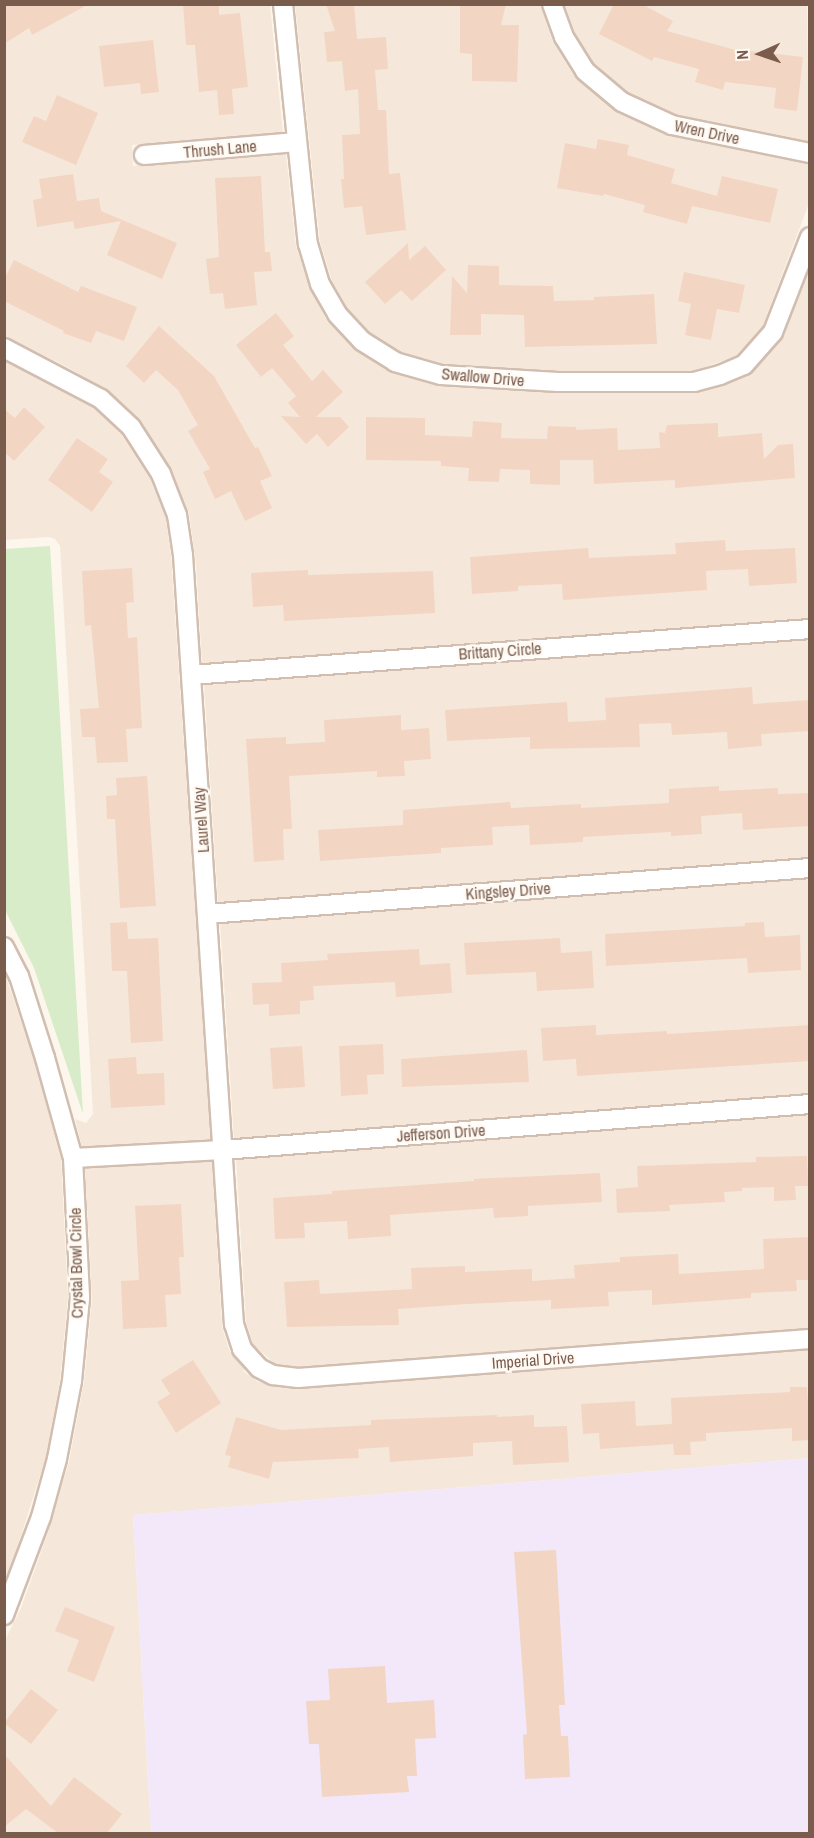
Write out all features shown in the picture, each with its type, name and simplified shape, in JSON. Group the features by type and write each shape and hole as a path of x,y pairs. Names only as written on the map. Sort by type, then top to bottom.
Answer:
{"street":[{"name":"Swallow Drive","path":"283,4 308,244 320,284 337,314 362,341 395,362 441,375 558,382 694,382 720,375 744,365 773,332 810,237"},
{"name":"Wren Drive","path":"552,4 564,37 585,71 622,102 672,125 810,153"},
{"name":"Thrush Lane","path":"144,155 296,142"},
{"name":"Laurel Way","path":"4,348 101,399 131,427 161,474 177,515 191,675 234,1324 242,1349 259,1368"},
{"name":"Brittany Circle","path":"191,675 810,629"},
{"name":"Kingsley Drive","path":"207,914 810,868"},
{"name":"Crystal Bowl Circle","path":"4,947 19,976 42,1047 73,1158 80,1298 72,1381 57,1459 44,1508 4,1616"},
{"name":"Jefferson Drive","path":"73,1158 223,1150 810,1104"},
{"name":"Imperial Drive","path":"259,1368 273,1376 298,1378 810,1339"}],"shaded area":[{"path":"4,5 270,5 283,133 132,145 133,166 286,154 296,246 310,289 327,321 352,347 392,372 441,385 556,393 694,392 723,385 753,371 784,335 809,269 809,618 202,664 196,564 189,514 171,469 141,422 110,392 67,367 5,336"},
{"path":"295,5 540,5 553,42 574,76 614,110 666,135 809,164 809,203 762,328 737,356 692,371 558,372 444,364 401,352 370,333 347,308 332,281 320,242"},
{"path":"565,5 807,5 809,142 677,116 629,93 594,65 575,33"},
{"path":"4,360 93,407 121,434 150,479 166,518 171,556 211,1140 82,1147 75,1119 86,1123 93,1114 60,546 55,539 49,537 5,540"},
{"path":"809,639 809,857 218,903 204,685"},
{"path":"809,879 809,1094 234,1139 220,923"},
{"path":"5,974 34,1060 61,1159 68,1298 60,1380 46,1457 5,1586"},
{"path":"809,1115 809,1328 299,1368 277,1366 253,1344 246,1322 236,1159"},
{"path":"212,1161 222,1327 230,1352 245,1369 243,1371 258,1382 299,1389 809,1350 809,1458 133,1515 151,1833 5,1834 5,1640 21,1608 47,1535 69,1462 84,1382 92,1299 85,1168"},
{"path":"809,1458 809,1833 151,1833 133,1515"}],"green space":[{"path":"50,546 83,1114 34,968 5,910 5,549"}],"building":[{"path":"4,4 89,4 32,35 29,28 4,44"},
{"path":"183,4 219,4 219,15 240,13 248,87 232,89 234,114 219,115 217,90 199,92 195,45 186,45"},
{"path":"326,4 354,4 357,39 386,37 388,69 375,70 378,110 386,110 389,174 400,173 406,230 366,235 362,206 344,208 341,179 344,179 342,135 360,134 358,89 345,91 342,61 327,62 324,32 335,31"},
{"path":"460,4 506,4 501,25 519,25 517,82 472,81 472,54 460,53"},
{"path":"614,4 642,4 673,21 667,31 750,54 750,51 803,57 797,111 774,108 776,88 725,82 723,90 695,82 699,69 654,57 652,61 599,34"},
{"path":"153,40 159,92 141,94 140,83 104,87 99,46"},
{"path":"57,95 98,113 76,165 22,142 34,116 46,121"},
{"path":"598,139 629,145 627,155 675,169 671,183 717,196 722,176 778,189 770,223 692,206 687,224 643,212 645,205 604,194 603,196 557,188 565,143 596,149"},
{"path":"73,174 77,201 99,198 101,211 177,243 162,279 107,255 121,221 75,229 73,221 37,227 33,200 42,198 39,179"},
{"path":"261,176 265,252 270,252 272,271 254,272 257,305 225,309 223,293 210,294 206,259 219,257 215,178"},
{"path":"408,243 409,260 425,246 446,270 412,301 401,290 385,304 365,282"},
{"path":"14,260 78,292 81,286 137,307 124,341 96,331 91,343 63,333 64,331 4,301 4,280"},
{"path":"468,265 499,266 499,285 553,286 554,301 654,294 657,344 525,347 524,315 481,314 481,335 450,335 452,276 467,293"},
{"path":"684,272 745,285 739,313 717,309 711,340 685,335 691,304 678,301"},
{"path":"276,313 294,336 283,345 312,381 323,370 343,392 316,417 340,417 349,427 328,447 317,434 306,444 281,416 300,417 288,403 296,396 272,368 261,377 236,345"},
{"path":"159,326 214,376 255,448 258,447 272,476 260,481 272,508 245,521 231,491 215,499 203,472 210,469 188,431 198,425 178,390 156,370 144,383 126,366"},
{"path":"24,407 45,427 14,461 4,452 4,409 15,418"},
{"path":"366,417 425,418 425,435 472,437 473,421 502,423 501,438 547,439 548,426 576,427 576,430 617,428 618,450 660,448 659,432 665,433 667,425 718,423 718,437 762,433 764,459 778,445 793,444 795,478 675,488 675,480 594,484 593,460 560,460 560,485 530,484 530,470 500,469 499,482 468,481 469,468 441,466 441,461 366,460"},
{"path":"77,438 108,459 99,472 113,482 92,512 48,480"},
{"path":"725,540 726,551 795,548 797,583 749,586 748,569 706,571 707,590 563,600 562,584 518,586 518,591 472,594 470,557 588,548 589,558 676,554 675,543"},
{"path":"132,568 134,602 126,603 128,638 137,637 142,728 126,729 128,762 97,763 95,737 82,737 80,709 99,708 91,625 85,626 82,571"},
{"path":"308,570 308,575 433,571 435,613 284,621 283,605 253,607 251,573"},
{"path":"752,687 753,704 810,700 810,731 761,734 762,746 728,749 727,732 672,735 671,723 639,724 640,747 530,749 530,737 447,741 445,710 567,702 568,722 606,720 605,698"},
{"path":"401,715 401,730 429,728 431,759 404,761 405,776 377,777 377,771 289,776 292,829 283,829 284,860 254,862 246,739 286,737 286,744 325,742 324,720"},
{"path":"147,776 156,906 120,908 115,819 107,819 106,796 117,795 116,778"},
{"path":"719,786 719,791 778,788 778,794 810,793 810,826 743,830 742,813 701,816 702,834 671,836 671,832 583,837 583,842 530,845 529,825 492,827 493,845 441,848 441,853 320,861 318,830 403,825 403,810 510,802 511,808 581,804 581,808 669,803 669,789"},
{"path":"127,922 128,939 158,938 163,1041 131,1043 127,971 112,971 110,923"},
{"path":"764,922 765,937 800,935 801,970 748,973 747,958 606,966 605,934 745,926 745,923"},
{"path":"560,938 561,953 592,951 594,988 537,991 536,972 466,975 464,943"},
{"path":"419,949 420,965 450,963 452,993 396,997 395,982 313,986 314,1000 300,1001 300,1014 269,1016 269,1004 253,1005 252,983 282,982 281,963 328,960 327,954"},
{"path":"596,1025 596,1035 667,1031 667,1034 810,1025 810,1061 577,1076 576,1059 543,1061 541,1028"},
{"path":"383,1044 384,1074 367,1075 368,1094 341,1096 339,1046"},
{"path":"302,1046 305,1087 273,1089 270,1048"},
{"path":"527,1050 529,1082 402,1087 401,1059"},
{"path":"136,1057 137,1074 164,1073 165,1105 111,1108 108,1059"},
{"path":"807,1156 808,1186 795,1186 796,1200 774,1201 774,1187 742,1188 742,1191 724,1192 725,1202 669,1205 670,1211 617,1213 616,1189 638,1187 637,1166 756,1162 756,1157"},
{"path":"600,1173 602,1202 528,1206 528,1216 494,1218 493,1208 390,1215 391,1236 348,1239 347,1221 304,1223 305,1238 275,1239 273,1198 332,1194 332,1191 474,1181 474,1179"},
{"path":"181,1204 184,1257 179,1257 181,1294 165,1295 167,1327 123,1329 121,1281 139,1280 135,1206"},
{"path":"810,1237 810,1280 796,1280 797,1291 751,1293 751,1298 652,1305 652,1290 608,1292 609,1306 551,1309 551,1300 467,1304 398,1309 399,1325 287,1327 284,1282 319,1280 320,1294 412,1289 411,1268 465,1266 465,1272 532,1269 532,1281 575,1278 574,1265 620,1262 620,1257 678,1254 679,1274 764,1269 763,1239"},
{"path":"193,1360 221,1403 176,1433 157,1402 170,1394 161,1380"},
{"path":"790,1387 807,1387 810,1440 792,1441 792,1428 706,1433 706,1441 690,1442 691,1455 674,1455 673,1444 600,1449 599,1433 583,1434 581,1404 635,1401 636,1426 672,1424 671,1398 790,1392"},
{"path":"497,1415 497,1417 534,1415 534,1427 567,1426 569,1462 513,1465 512,1441 473,1443 473,1456 390,1462 389,1447 358,1449 359,1458 273,1462 269,1479 228,1467 231,1456 225,1455 236,1417 281,1430 371,1425 371,1420"},
{"path":"556,1550 565,1705 559,1705 561,1736 568,1736 570,1777 525,1779 523,1735 527,1734 514,1552"},
{"path":"65,1607 115,1627 94,1682 67,1671 79,1640 55,1631"},
{"path":"385,1666 387,1703 434,1700 436,1738 415,1739 417,1776 407,1776 409,1792 322,1797 319,1744 309,1744 306,1701 330,1700 328,1669"},
{"path":"31,1689 58,1710 31,1744 4,1723"},
{"path":"4,1754 51,1806 74,1777 122,1814 107,1833 58,1833 26,1809 4,1827"}]}
